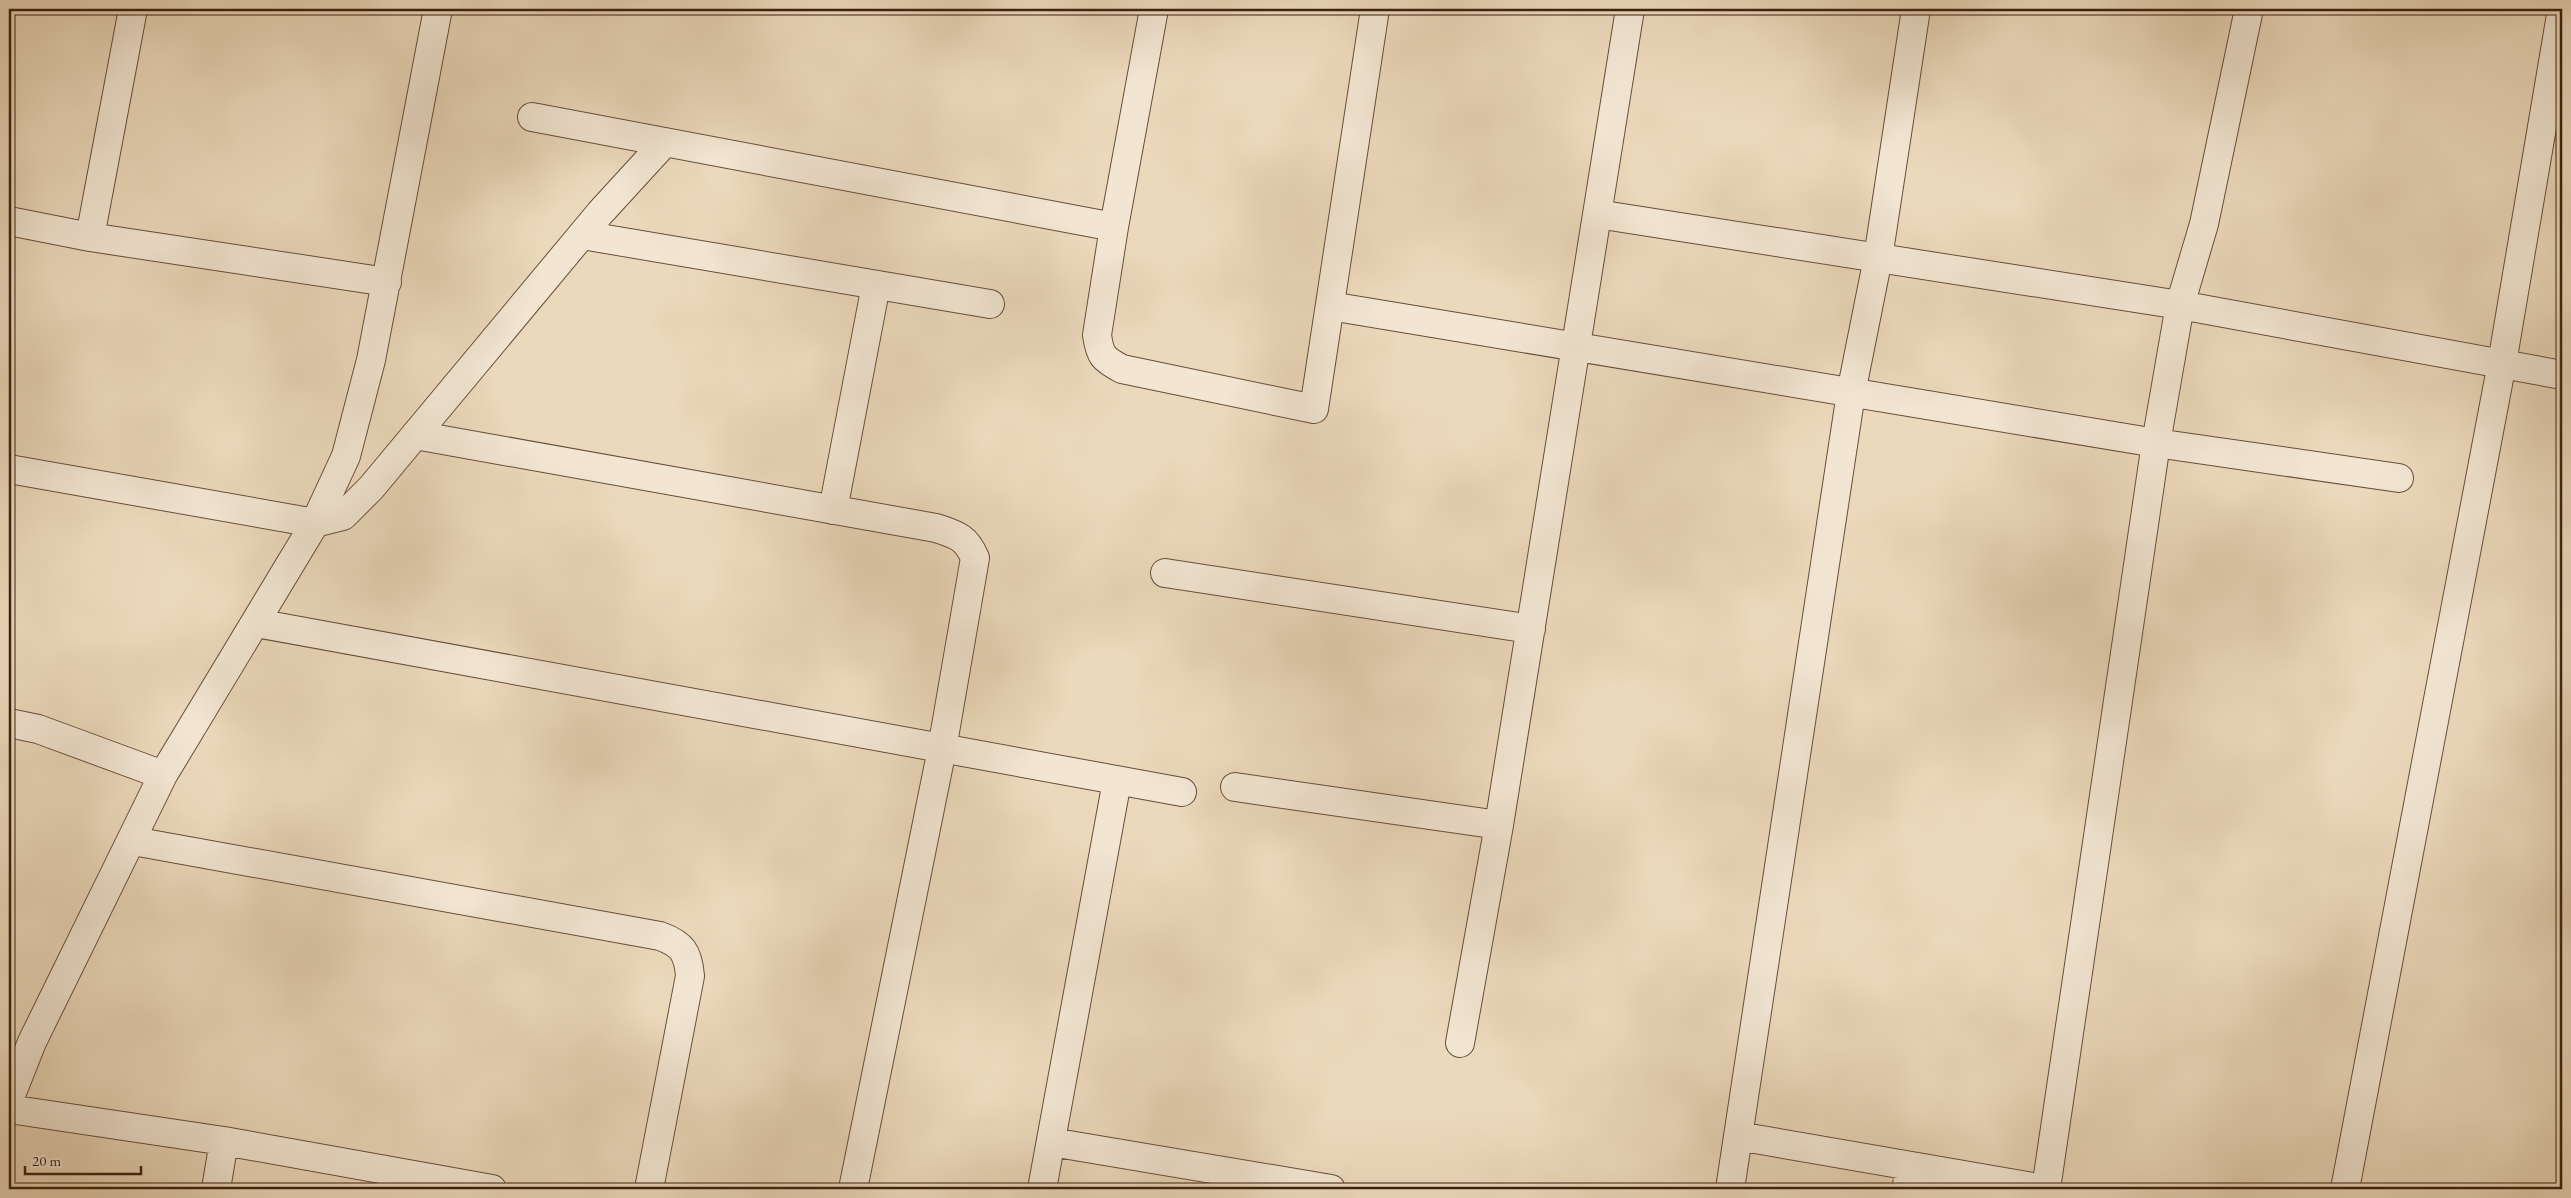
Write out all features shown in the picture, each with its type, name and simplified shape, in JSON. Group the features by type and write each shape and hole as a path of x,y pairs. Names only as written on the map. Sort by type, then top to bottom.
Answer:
{"street":[{"path":"90,237 133,9"},
{"path":"9,1100 32,1042 133,841 163,775 315,523 346,456 371,360 438,9"},
{"path":"1154,9 1114,227 1097,335 1100,353 1109,362 1122,369 1314,409 1376,9"},
{"path":"1460,1043 1499,825 1630,9"},
{"path":"1730,1189 1851,393 1878,258 1916,9"},
{"path":"1738,1136 1908,1178 2045,1189 2156,443 2180,306 2204,224 2249,9"},
{"path":"2345,1189 2502,363 2562,9"},
{"path":"532,117 1114,227"},
{"path":"9,469 315,523 343,516 371,488 582,235 665,142"},
{"path":"1597,214 2180,306 2562,375"},
{"path":"9,221 90,237 387,282"},
{"path":"582,235 990,304"},
{"path":"833,510 876,285"},
{"path":"1330,306 2156,443 2399,478"},
{"path":"415,435 936,528 958,536 969,544 974,558 942,749 853,1189"},
{"path":"1165,574 1531,630"},
{"path":"256,623 1182,792"},
{"path":"9,723 38,729 163,775"},
{"path":"1042,1189 1117,781"},
{"path":"1235,787 1499,825"},
{"path":"133,841 650,934 671,940 681,947 689,959 690,976 649,1189"},
{"path":"9,1109 224,1141 442,1185 492,1189"},
{"path":"216,1189 224,1141"},
{"path":"1051,1142 1331,1189"}]}
